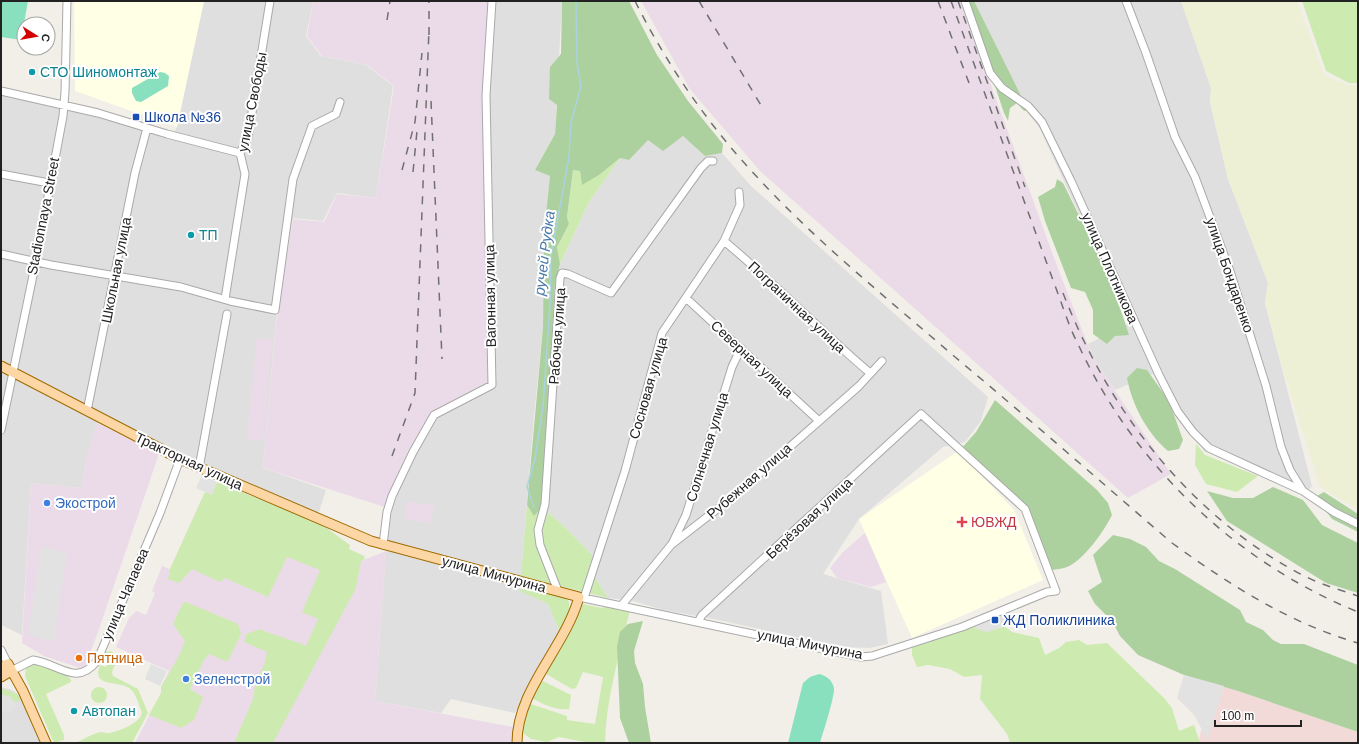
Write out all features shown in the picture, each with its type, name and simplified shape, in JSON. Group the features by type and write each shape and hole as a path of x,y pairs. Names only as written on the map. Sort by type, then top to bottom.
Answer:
{"main road":[{"name":"Тракторная улица","path":"1,366 199,468 383,545"},
{"name":"улица Мичурина","path":"383,545 581,598"},
{"path":"517,743 518,726 522,710 560,641 581,598"},
{"path":"1,677 7,667 23,691 46,743"}],"street":[{"name":"Stadionnaya Street","path":"1,430 36,261 64,105 67,1"},
{"name":"улица Свободы","path":"225,298 245,174 240,153 248,137 270,1"},
{"name":"Вагонная улица","path":"383,545 387,512 392,496 413,452 434,415 492,385 486,95 492,1"},
{"name":"улица Плотникова","path":"965,1 990,73 1002,88 1028,106 1042,122 1159,375 1178,412 1193,432 1209,448 1303,491"},
{"name":"улица Бондаренко","path":"1126,1 1175,137 1195,177 1230,271 1266,386 1281,447 1290,470 1303,491 1334,512 1358,524"},
{"path":"1,91 98,113 240,153"},
{"path":"1,254 114,276 181,287 225,298 230,301 275,310 293,179 312,126 336,114 340,102"},
{"name":"Школьная улица","path":"87,411 135,173 147,128"},
{"name":"Рабочая улица","path":"558,591 540,545 538,530 545,504 560,278 562,273 568,274 611,293 701,168 708,161 713,161"},
{"path":"1,174 49,183"},
{"name":"Сосновая улица","path":"581,598 625,471 662,333 724,241 740,205 739,192"},
{"name":"Пограничная улица","path":"724,241 759,270 870,373"},
{"name":"Северная улица","path":"686,298 818,420"},
{"path":"199,468 228,314"},
{"name":"Солнечная улица","path":"671,545 686,515 732,367 741,348"},
{"name":"Рубежная улица","path":"621,606 671,545 734,496 818,420 859,386 882,361"},
{"name":"улица Мичурина","path":"581,598 861,657 872,656 962,627 1041,595 1056,591 1025,509 921,414"},
{"name":"Берёзовая улица","path":"698,622 702,615 921,414"},
{"name":"улица Чапаева","path":"7,667 33,660 80,674 90,670 98,661 160,513 180,459"},
{"path":"1,650 7,667"}],"shaded area":[{"path":"74,1 204,1 177,127 75,91"},
{"path":"204,1 313,1 306,36 321,56 366,65 393,86 376,198 337,193 323,221 293,218 276,319 263,468 326,490 318,515 206,468 100,414 86,460 82,488 31,483 22,635 1,625 1,95 126,124 170,140 177,127"},
{"path":"313,1 491,1 486,96 492,385 434,415 412,451 391,509 263,468 276,321 293,219 324,222 337,194 376,198 394,86 367,65 322,56 307,36"},
{"path":"494,1 562,1 555,134 535,170 550,176 544,233 543,327 534,416 520,590 548,604 560,633 515,713 451,699 441,713 375,701 386,551 392,510 413,452 488,95"},
{"path":"641,1 960,1 1059,271 1093,358 1171,474 1128,498 760,171 689,88"},
{"path":"972,1 1181,1 1211,88 1210,102 1228,179 1268,283 1265,303 1312,486 1304,495 1204,451 1153,374 1115,390 1093,358 1088,344 1129,323 1040,129 1009,88"},
{"path":"1181,1 1297,1 1324,75 1348,85 1358,85 1358,510 1320,487 1283,370 1265,303 1268,283 1228,179 1210,102 1211,88"},
{"path":"683,136 705,156 722,153 751,186 988,397 981,421 965,442 943,447 859,519 823,574 881,591 888,644 869,648 842,647 714,619 663,610 633,601 608,598 596,579 592,555 565,527 542,507 555,283 560,264 589,202 620,158 629,160 648,139"},
{"path":"257,338 272,340 264,440 247,439"},
{"path":"97,423 159,454 97,635 85,666 80,668 44,656 22,643 31,483 82,488 86,460"},
{"path":"958,451 1014,510 1043,580 912,638 859,519"},
{"path":"202,475 217,482 212,495 196,488"},
{"path":"204,494 361,561 386,551 375,701 513,727 514,743 135,743 161,693 161,687 169,671 116,647 129,618 136,611 146,615 155,593 152,591 162,566 170,569"},
{"path":"407,501 434,506 430,524 404,518"},
{"path":"865,533 886,582 871,587 837,578 830,568 843,552"},
{"path":"42,546 67,553 54,642 28,634"},
{"path":"1011,611 1010,621 1004,626 988,632 980,630 974,626"},
{"path":"151,664 167,671 160,686 145,679"},
{"path":"1184,675 1224,686 1207,740 1195,716 1177,698"},
{"path":"1224,686 1358,732 1358,743 1198,743 1206,711"},
{"path":"1,687 12,690 20,696 41,743 1,743"},
{"path":"1,694 10,697 17,706 8,713 1,711"}],"green space":[{"path":"1,1 28,1 25,16 16,16 16,39 1,37"},
{"path":"562,1 629,1 657,55 688,101 723,144 722,153 705,156 683,136 663,151 648,140 629,160 620,158 599,175 582,185 580,171 573,170 567,217 569,224 557,247 560,264 555,283 542,507 534,516 527,505 543,327 544,233 550,176 535,170 555,134 557,105 549,99 550,67 561,54"},
{"path":"962,1 974,1 1028,110 1024,111 1017,103 1010,108 1008,121 995,86 985,65 978,38 965,11"},
{"path":"1302,1 1358,1 1358,83 1349,83 1326,71"},
{"path":"160,72 169,76 168,86 141,102 136,101 132,93 132,88"},
{"path":"620,158 589,202 560,264 557,247 569,224 567,217 573,170 580,171 582,184 599,175"},
{"path":"1057,179 1063,183 1099,258 1123,315 1129,335 1115,336 1107,344 1093,334 1093,310 1085,292 1071,288 1045,221 1038,197 1055,187"},
{"path":"1137,368 1147,370 1169,401 1183,440 1179,449 1168,451 1153,436 1142,418 1129,388 1127,378"},
{"path":"995,400 1097,490 1108,503 1112,515 1104,529 1087,552 1067,567 1051,570 1032,516 1026,505 961,449 976,432"},
{"path":"1196,444 1205,455 1258,476 1237,492 1206,484 1195,465"},
{"path":"217,482 321,524 350,545 349,549 364,556 365,559 361,561 356,588 273,743 234,743 253,699 255,686 265,662 267,652 244,642 246,634 260,629 306,646 318,619 302,612 320,570 287,557 268,597 225,578 220,582 192,569 179,583 168,579 170,569 205,492 212,494"},
{"path":"1273,487 1303,500 1322,525 1358,543 1358,593 1326,583 1227,521 1207,491 1233,498 1253,498"},
{"path":"1324,492 1358,514 1358,532 1332,519 1315,497"},
{"path":"527,505 534,515 542,507 565,527 592,555 596,579 608,598 521,576"},
{"path":"1113,535 1130,539 1146,547 1159,561 1175,569 1240,610 1246,622 1263,630 1273,640 1281,644 1304,644 1358,665 1358,732 1238,691 1184,675 1138,655 1120,636 1112,621 1095,604 1088,591 1102,582 1093,555"},
{"path":"521,584 565,598 569,602 569,613 560,633 548,604 520,591"},
{"path":"186,602 238,624 241,634 228,661 209,654 204,660 190,689 203,697 194,720 181,728 149,715 161,693 161,687 179,656 185,641 173,624 183,603"},
{"path":"583,604 602,608 608,605 632,610 629,614 614,678 608,711 605,743 590,743 559,737 547,742 531,739 524,734 522,728 527,707 531,704 567,716 567,720 595,724 603,677 583,672 576,688 572,689 546,674"},
{"path":"643,621 634,651 635,663 643,684 651,743 629,743 620,718 617,646 620,632 628,624"},
{"path":"974,626 985,631 1004,626 1012,632 1039,638 1045,655 1059,648 1066,642 1079,640 1087,645 1107,643 1165,699 1172,708 1179,731 1194,725 1200,743 1010,743 1007,734 980,699 982,675 964,677 950,669 928,665 917,667 912,655 912,647"},
{"path":"111,651 118,656 112,672 113,676 138,689 148,713 132,743 75,743 101,732 109,733 125,728 140,718 141,710 136,698 129,688 107,682 99,677 98,672 100,665 106,667 108,661 102,659 106,652"},
{"path":"33,663 53,669 71,679 71,682 46,694 64,735 64,740 54,743 25,676 26,668"},
{"path":"819,674 829,679 834,688 831,706 820,743 788,743 803,683 810,677"},
{"path":"543,681 571,695 569,709 555,708 545,705 532,698"},
{"path":"96,687 102,687 107,692 105,701 102,703 96,703 91,698 91,692"},
{"path":"1,688 17,694 21,700 15,702 10,697 1,694"}],"waterway":[{"name":"ручей Рудка","path":"534,507 527,487 535,459 543,406 550,305 551,256 569,157 571,123 581,86 577,63 576,1"}],"railway":[{"path":"387,20 390,1"},
{"path":"429,1 429,35"},
{"path":"635,1 647,25 675,71 706,116 758,178 829,248 1172,543 1238,588 1284,614 1333,635 1358,643"},
{"path":"699,1 762,107"},
{"path":"938,1 969,83"},
{"path":"951,1 1075,339 1101,388 1128,430 1159,469 1193,505 1230,537 1270,566 1313,591 1358,612"},
{"path":"958,1 1025,187"},
{"path":"392,456 415,393 429,29"},
{"path":"402,170 415,122 422,53"},
{"path":"431,101 442,359"},
{"path":"413,172 417,131"},
{"path":"1063,293 1093,359 1111,390 1130,420 1175,476 1228,526 1270,556 1315,581 1358,596"}],"place":[{"name":"СТО Шиномонтаж","path":"32,72"},
{"name":"Школа №36","path":"136,117"},
{"name":"ТП","path":"191,235"},
{"name":"Экострой","path":"47,503"},
{"name":"ЮВЖД","path":"962,522"},
{"name":"ЖД Поликлиника","path":"995,620"},
{"name":"Пятница","path":"79,658"},
{"name":"Зеленстрой","path":"186,679"},
{"name":"Автопан","path":"74,711"}]}
